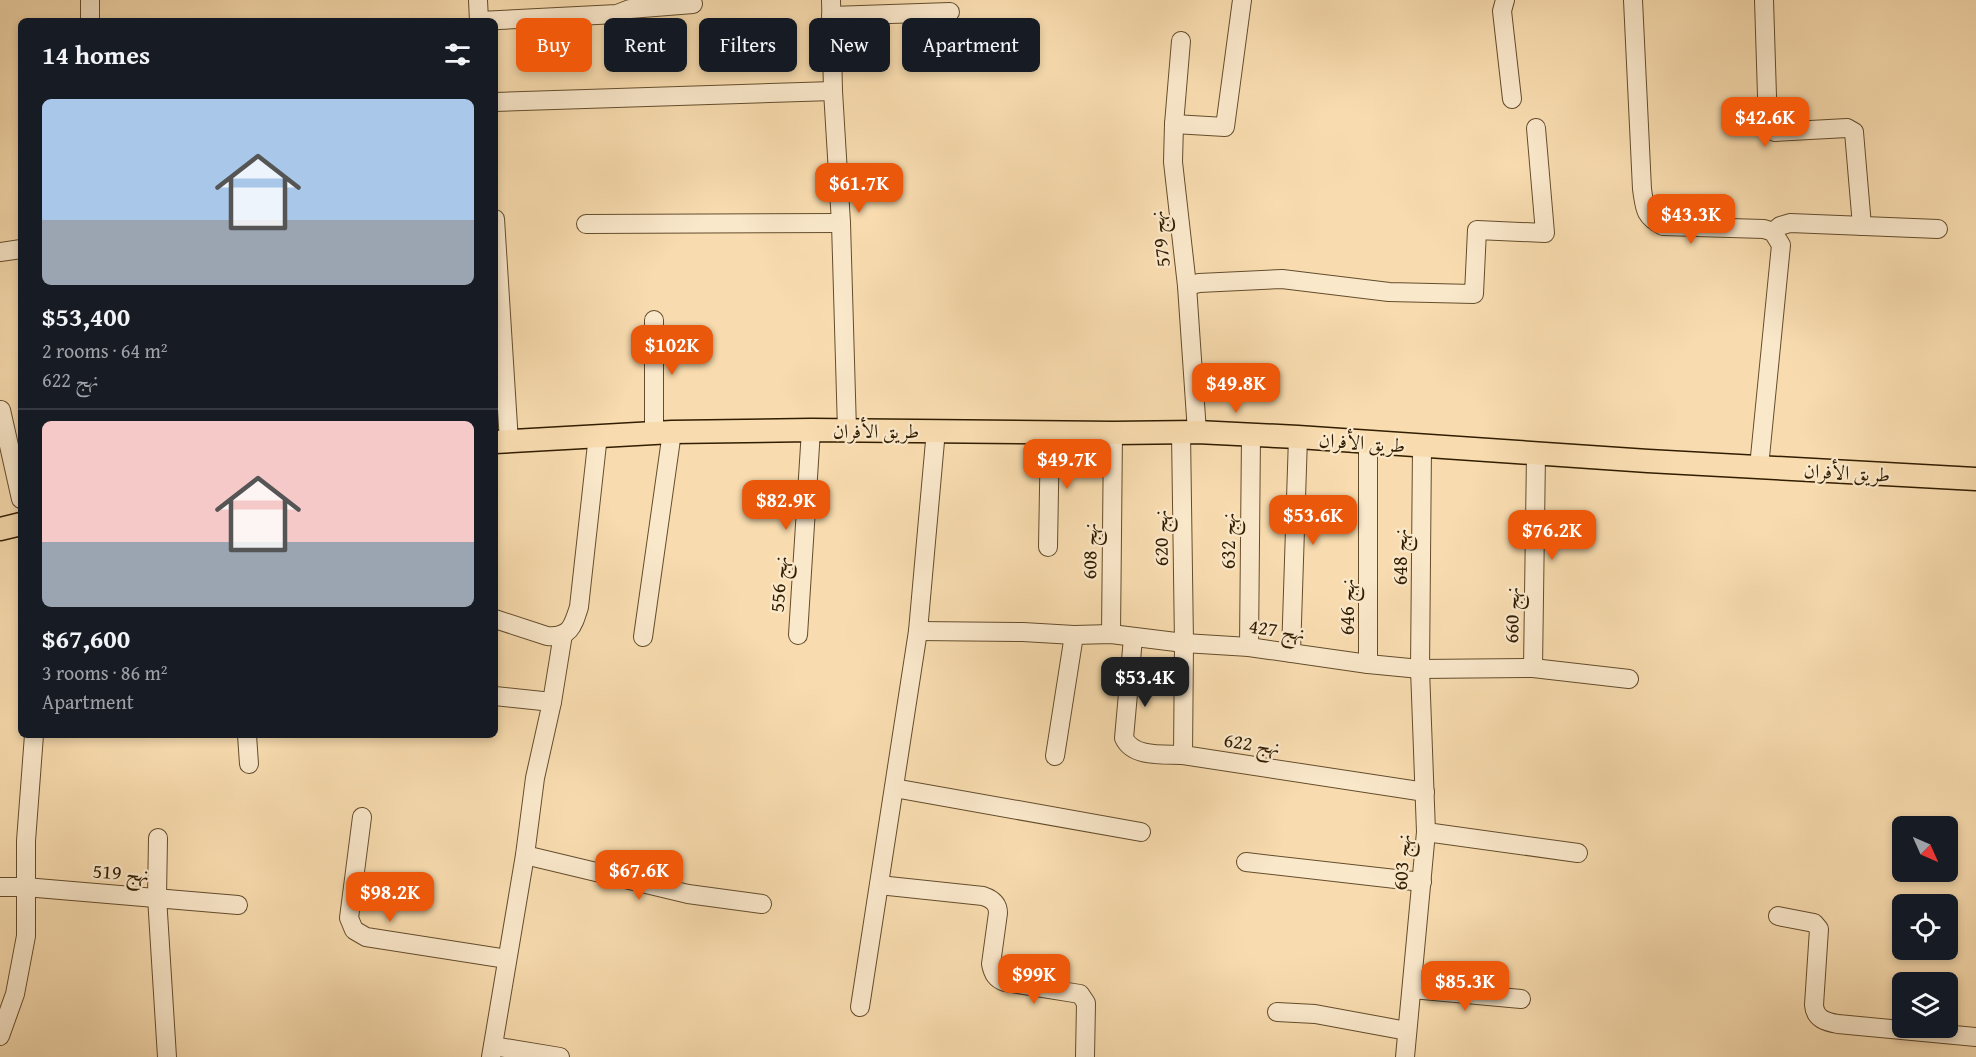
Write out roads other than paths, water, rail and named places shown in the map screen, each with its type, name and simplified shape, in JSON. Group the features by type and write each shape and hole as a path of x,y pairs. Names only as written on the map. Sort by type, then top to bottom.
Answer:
{"main road":[{"name":"طريق الأفران","path":"502,442 598,435 811,430 1113,434 1189,432 1976,479"},
{"path":"0,529 18,525"}],"street":[{"path":"90,0 90,18"},
{"path":"478,0 479,18"},
{"path":"1174,124 1225,127 1242,0"},
{"path":"1505,0 1502,11 1512,99"},
{"path":"1633,0 1642,189 1646,214 1663,226 1764,229 1773,232 1780,245 1759,467"},
{"path":"1764,0 1768,128 1775,132 1847,128 1854,132 1862,226"},
{"path":"498,20 617,14 630,9 693,4"},
{"path":"847,430 841,223 833,91 831,8 950,12"},
{"name":"نهج 579","path":"1181,41 1173,162 1187,286 1189,432"},
{"path":"498,102 833,91"},
{"path":"1187,286 1199,283 1281,279 1389,292 1474,294 1477,230 1545,233 1536,128"},
{"path":"585,224 841,223"},
{"path":"1773,232 1780,226 1790,223 1938,229"},
{"path":"0,252 18,249"},
{"path":"498,320 502,442"},
{"path":"643,637 663,433 654,320"},
{"path":"1,410 18,486"},
{"name":"نهج 556","path":"798,634 811,430"},
{"path":"860,1007 918,631 936,430"},
{"path":"1047,547 1050,432"},
{"name":"نهج 620","path":"1184,643 1189,432"},
{"name":"نهج 608","path":"1111,634 1113,434"},
{"path":"498,620 547,636 563,634 569,631 574,623 579,607 598,435"},
{"name":"نهج 632","path":"1249,647 1251,435"},
{"path":"1291,653 1298,437"},
{"name":"نهج 646","path":"1368,443 1368,664"},
{"name":"نهج 648","path":"1420,669 1422,447"},
{"name":"نهج 660","path":"1533,668 1536,454"},
{"name":"نهج 427","path":"918,631 1111,634 1184,643 1249,647 1420,669 1533,668 1629,679"},
{"path":"560,1057 492,1052 525,855 535,778 552,702 563,634"},
{"path":"1055,756 1074,635"},
{"name":"نهج 622","path":"1133,638 1124,738 1130,747 1138,751 1183,755 1425,792"},
{"path":"1183,755 1184,643"},
{"name":"نهج 603","path":"1405,1057 1426,832 1420,669"},
{"path":"498,696 552,702"},
{"path":"0,1036 15,994 26,936 26,841 34,738"},
{"path":"247,738 249,764"},
{"path":"894,788 1141,832"},
{"path":"362,817 349,918 354,930 366,937 507,959"},
{"path":"1426,832 1578,853"},
{"path":"158,838 157,897 167,1057"},
{"path":"525,855 688,894 762,904"},
{"path":"1246,862 1422,882"},
{"path":"879,885 983,896 993,901 998,908 998,913 991,964 992,972 998,979 1005,982 1080,994 1086,1003 1085,1057"},
{"name":"نهج 519","path":"0,887 25,887 238,905"},
{"path":"1778,916 1814,923 1820,929 1814,1005 1816,1014 1823,1020 1838,1024 1976,1037"},
{"path":"1412,989 1521,999"},
{"path":"1277,1012 1315,1014 1407,1031"}]}
